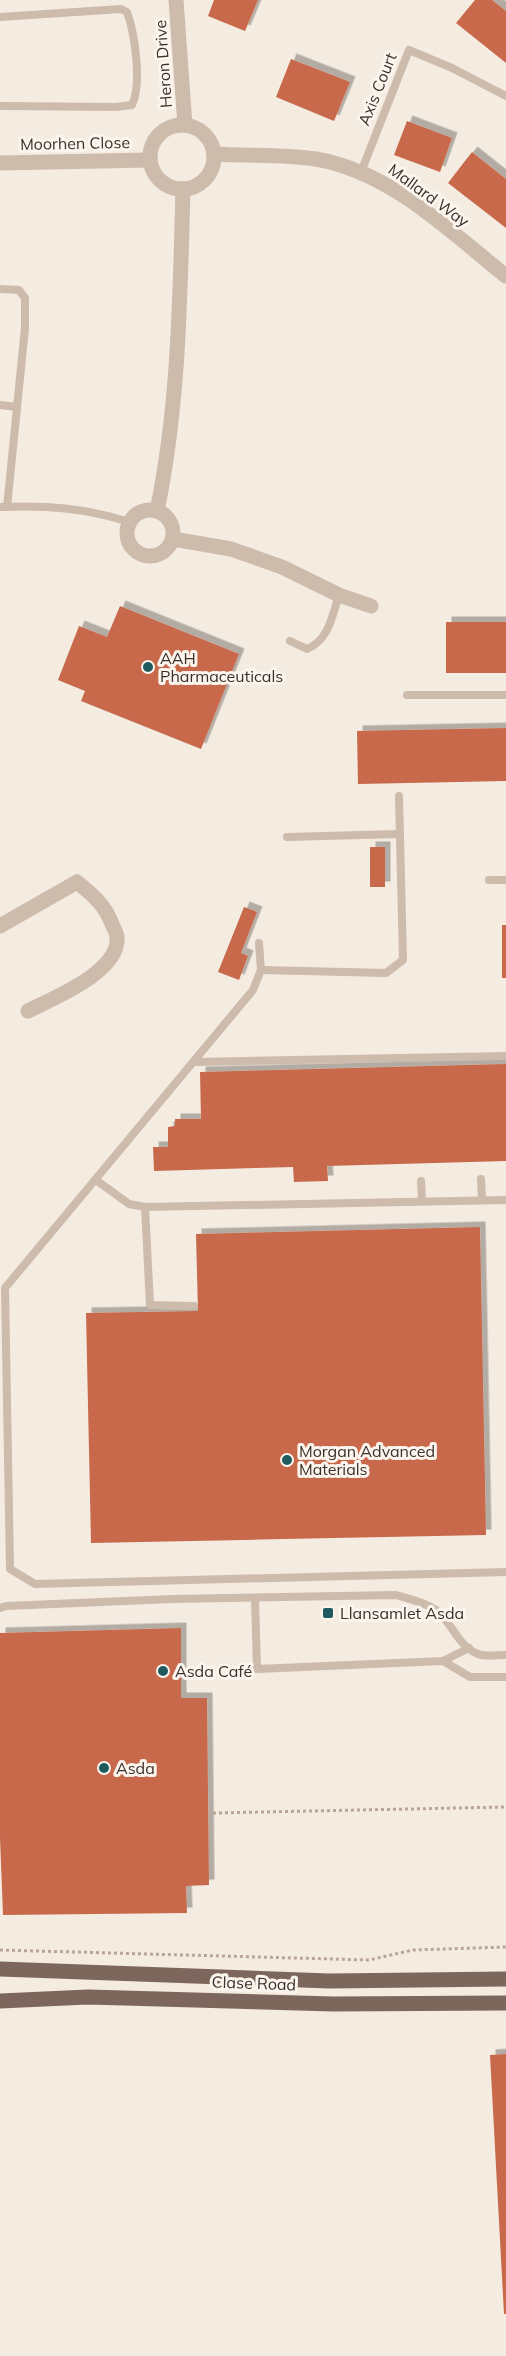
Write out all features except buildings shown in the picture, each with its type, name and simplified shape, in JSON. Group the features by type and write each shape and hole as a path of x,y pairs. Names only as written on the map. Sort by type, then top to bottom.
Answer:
{"main road":[{"name":"Clase Road","path":"0,1969 329,1981 506,1979"},
{"name":"Clase Road","path":"0,2001 88,1996 333,2004 506,2003"}],"street":[{"name":"Heron Drive","path":"176,0 185,125"},
{"path":"185,125 205,134 212,144 213,165 209,176 201,184 183,189 171,188 154,174 150,160 151,148 156,138 164,131 174,126 185,125"},
{"name":"Mallard Way","path":"214,154 315,159 361,172 384,183 441,224 506,276"},
{"name":"Moorhen Close","path":"0,163 150,160"},
{"path":"157,511 165,474 179,341 183,189"},
{"path":"157,511 165,515 170,522 173,539 164,552 157,555 142,555 130,545 127,537 130,522 141,512 157,511"},
{"path":"173,539 231,549 282,567 339,595 371,606"},
{"path":"0,926 77,882 98,898 110,918 117,938 114,953 107,964 93,975 28,1011"}],"lane":[{"path":"0,17 121,9 127,12 131,22 136,95 132,105 116,107 0,106"},
{"name":"Axis Court","path":"361,172 409,50 452,68 506,96"},
{"path":"0,289 19,290 24,298 25,328 3,507 46,505 102,513 130,522"},
{"path":"0,405 17,407"},
{"path":"290,641 308,649 317,645 327,632 339,595"},
{"path":"407,695 506,695"},
{"path":"261,970 386,973 403,960 399,796"},
{"path":"287,837 399,834"},
{"path":"489,880 506,880"},
{"path":"259,943 261,970 253,990 5,1288 10,1569 35,1584 506,1572"},
{"path":"195,1062 506,1056"},
{"path":"481,1179 482,1199"},
{"path":"96,1180 129,1204 145,1208 506,1200"},
{"path":"421,1181 422,1201"},
{"path":"145,1208 150,1305 194,1306"},
{"path":"0,1608 42,1604 396,1595 435,1610 451,1626 464,1645 478,1654 506,1655"},
{"path":"255,1598 257,1669 443,1661 469,1648"},
{"path":"443,1661 471,1677 506,1677"}],"path":[{"path":"213,1813 506,1807"},
{"path":"0,1950 369,1960 413,1950 506,1947"}],"place":[{"name":"AAH Pharmaceuticals","path":"148,667"},
{"name":"Morgan Advanced Materials","path":"287,1460"},
{"name":"Llansamlet Asda","path":"328,1613"},
{"name":"Asda Café","path":"163,1671"},
{"name":"Asda","path":"104,1768"}]}
